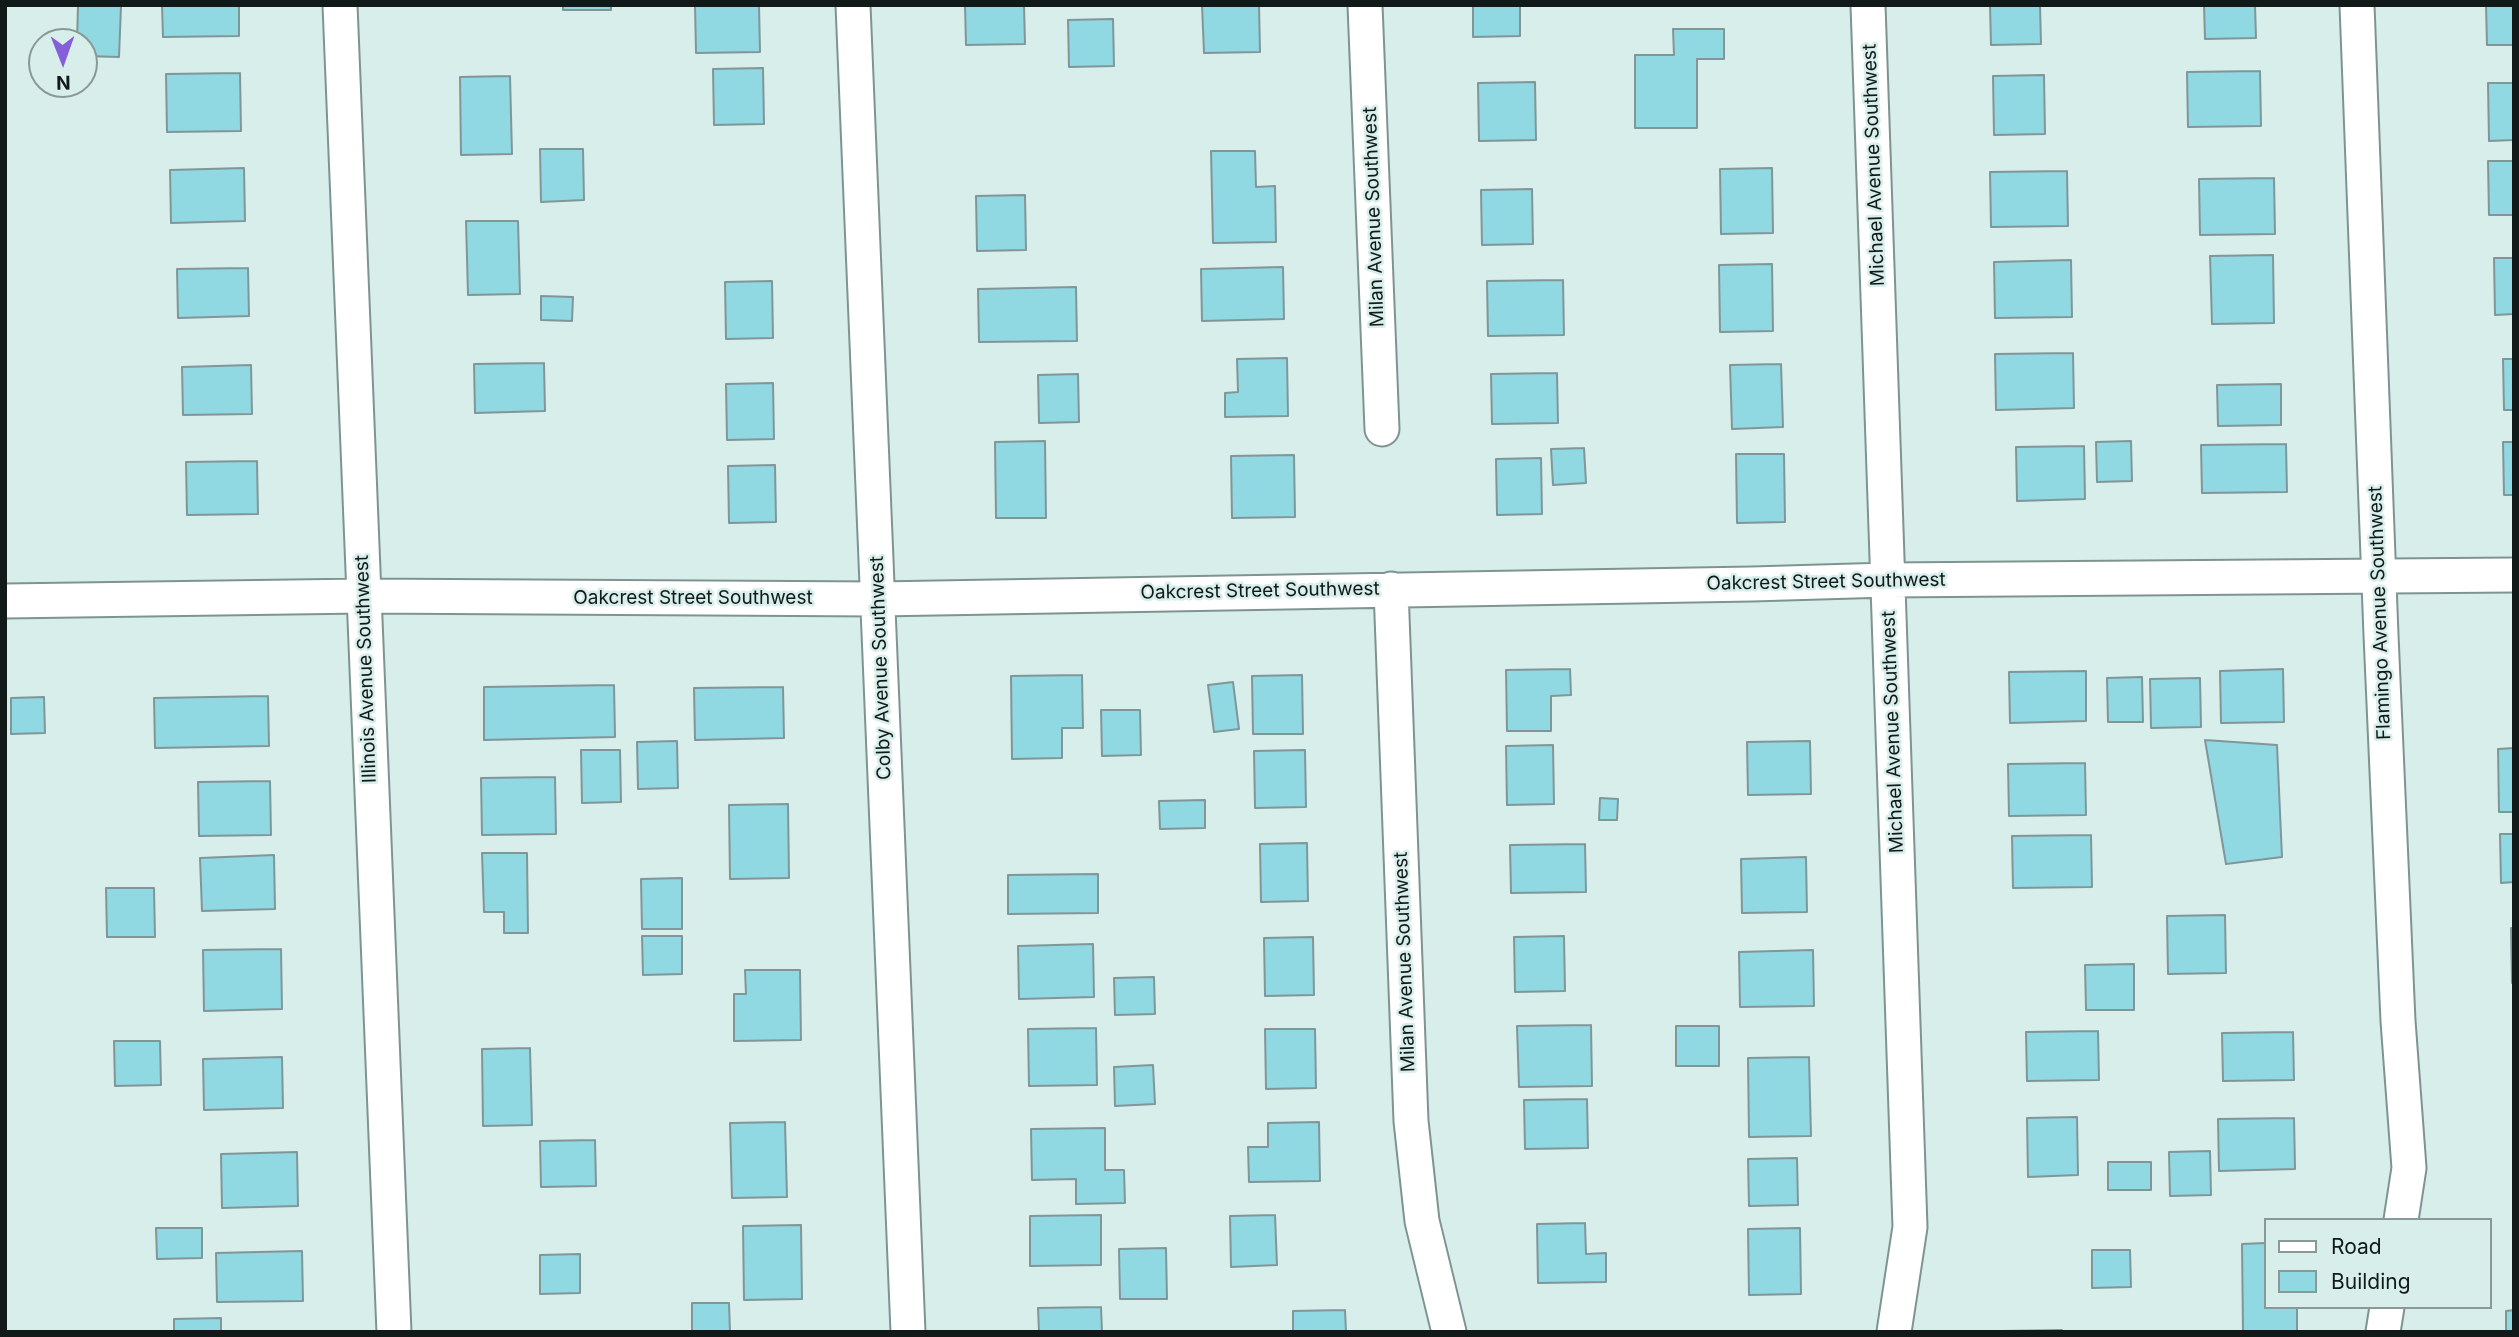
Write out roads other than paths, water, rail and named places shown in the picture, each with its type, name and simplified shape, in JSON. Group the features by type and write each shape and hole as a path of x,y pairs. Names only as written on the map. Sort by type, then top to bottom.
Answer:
{"street":[{"name":"Illinois Avenue Southwest","path":"340,5 394,1332"},
{"name":"Colby Avenue Southwest","path":"853,5 908,1332"},
{"name":"Milan Avenue Southwest","path":"1365,5 1382,429"},
{"name":"Michael Avenue Southwest","path":"1868,5 1910,1227 1894,1332"},
{"name":"Flamingo Avenue Southwest","path":"2357,5 2378,576 2398,1021 2409,1168 2401,1218"},
{"name":"Oakcrest Street Southwest","path":"5,601 363,596 878,599 1888,580 2514,575"},
{"name":"Milan Avenue Southwest","path":"1391,589 1411,1121 1422,1221 1449,1332"},
{"path":"2383,1332 2387,1309"}]}
